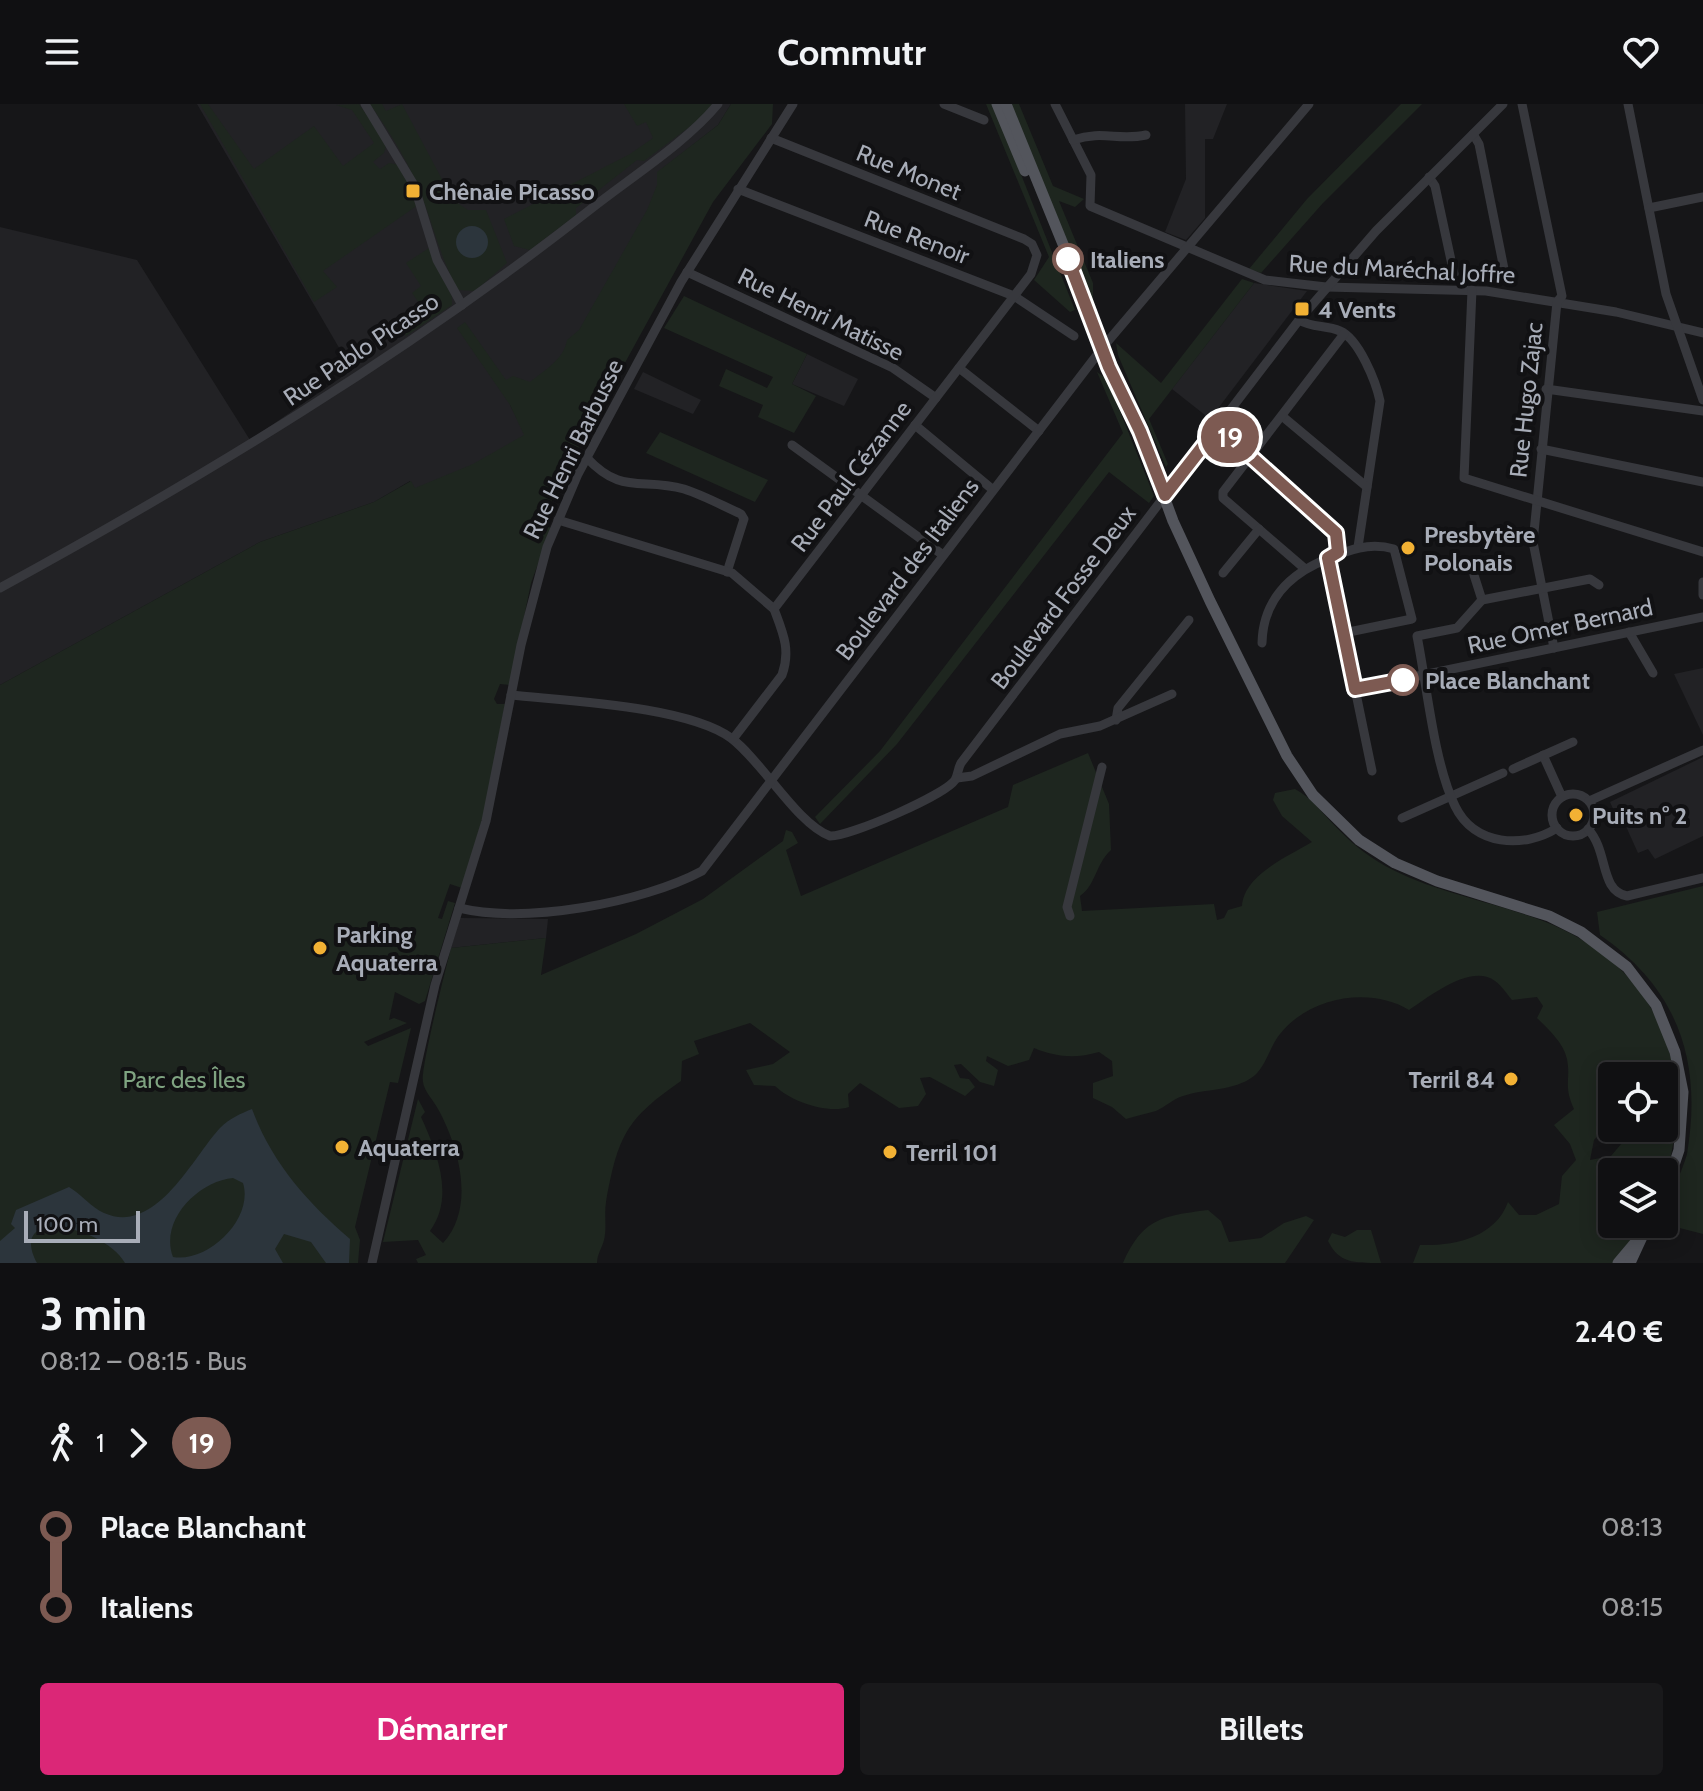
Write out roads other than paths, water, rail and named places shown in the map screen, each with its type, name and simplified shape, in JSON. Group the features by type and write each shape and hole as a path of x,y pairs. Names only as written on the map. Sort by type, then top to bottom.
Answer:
{"main road":[{"path":"997,104 1041,208 1061,243"},
{"path":"1006,104 1204,588 1279,740 1322,806 1359,840 1407,868 1549,916 1598,943 1627,967 1648,993 1675,1052 1683,1092 1682,1130 1676,1158"},
{"path":"1618,1263 1638,1238"},
{"path":"1630,1263 1641,1238"}],"street":[{"path":"365,104 414,185 437,260 462,305"},
{"name":"Rue Pablo Picasso","path":"0,588 249,448 327,398 568,227 687,133 718,104"},
{"name":"Rue Henri Barbusse","path":"372,1263 435,985 486,821 535,584 558,520 586,457 687,272 793,104"},
{"path":"944,104 984,120"},
{"path":"1055,104 1073,140 1101,132 1131,138 1146,135"},
{"name":"Boulevard des Italiens","path":"459,908 571,911 685,880 709,863 1103,347 1309,104"},
{"name":"Boulevard Fosse Deux","path":"772,781 814,825 830,836 854,833 942,791 957,778 961,763 1299,320 1429,177 1503,104"},
{"name":"Rue Hugo Zajac","path":"1522,104 1562,296 1557,302 1546,389 1534,501 1533,542 1554,648"},
{"path":"1628,104 1666,294 1703,400"},
{"path":"1473,134 1479,144 1506,279"},
{"name":"Rue Monet","path":"771,138 1032,244"},
{"name":"Rue du Maréchal Joffre","path":"1073,140 1091,175 1090,206 1254,277 1326,287 1472,290 1557,302 1703,333"},
{"path":"1429,177 1435,186 1454,274"},
{"name":"Rue Renoir","path":"738,189 1014,296 1074,336"},
{"path":"1649,208 1703,197"},
{"name":"Rue Paul Cézanne","path":"774,609 1036,265 1032,244"},
{"name":"Rue Henri Matisse","path":"687,272 893,368 936,398"},
{"path":"1472,290 1464,478 1703,552"},
{"path":"1299,320 1308,326 1350,337 1380,401 1358,547"},
{"path":"1304,568 1223,498 1223,492 1344,334"},
{"path":"959,368 1039,431"},
{"path":"1546,389 1703,411"},
{"path":"1282,416 1367,487"},
{"path":"915,425 992,489"},
{"path":"1218,427 1332,526 1338,552"},
{"path":"792,445 943,555"},
{"path":"1541,449 1703,482"},
{"path":"586,457 599,471 628,485 648,484 684,489 741,514 744,519 727,572"},
{"path":"558,520 727,572 774,609 786,642 786,664 782,675 733,739"},
{"path":"1223,573 1259,529"},
{"path":"1262,643 1262,629 1276,596 1304,568 1338,552 1358,547 1383,546 1396,551 1412,619 1344,633"},
{"path":"1328,558 1372,771"},
{"path":"1474,575 1482,600"},
{"path":"1557,828 1553,809 1562,797 1576,794 1589,801 1594,815 1588,829 1575,835 1557,828 1526,842 1494,839 1462,817 1451,796 1417,636 1457,628 1482,600 1590,579 1599,585"},
{"path":"1703,582 1703,595"},
{"name":"Rue Omer Bernard","path":"1355,689 1703,617"},
{"path":"1116,720 1118,708 1189,620"},
{"path":"1629,632 1653,673"},
{"path":"957,778 972,776 1069,731 1097,727 1116,720 1172,694"},
{"path":"511,695 637,709 715,728 733,739 772,781"},
{"path":"1402,818 1573,742"},
{"path":"1589,801 1703,750"},
{"path":"1543,755 1562,797"},
{"path":"1070,916 1067,907 1102,767"},
{"path":"1588,829 1603,851 1608,885 1617,894 1627,896 1703,878"}],"place":[{"name":"Chênaie Picasso","path":"413,191"},
{"name":"Italiens","path":"1068,259"},
{"name":"4 Vents","path":"1302,309"},
{"name":"Presbytère Polonais","path":"1408,548"},
{"name":"Place Blanchant","path":"1403,680"},
{"name":"Puits n° 2","path":"1576,815"},
{"name":"Parking Aquaterra","path":"320,948"},
{"name":"Terril 84","path":"1511,1079"},
{"name":"Aquaterra","path":"342,1147"},
{"name":"Terril 101","path":"890,1152"}],"park label":[{"name":"Parc des Îles","path":"184,1079"}]}
